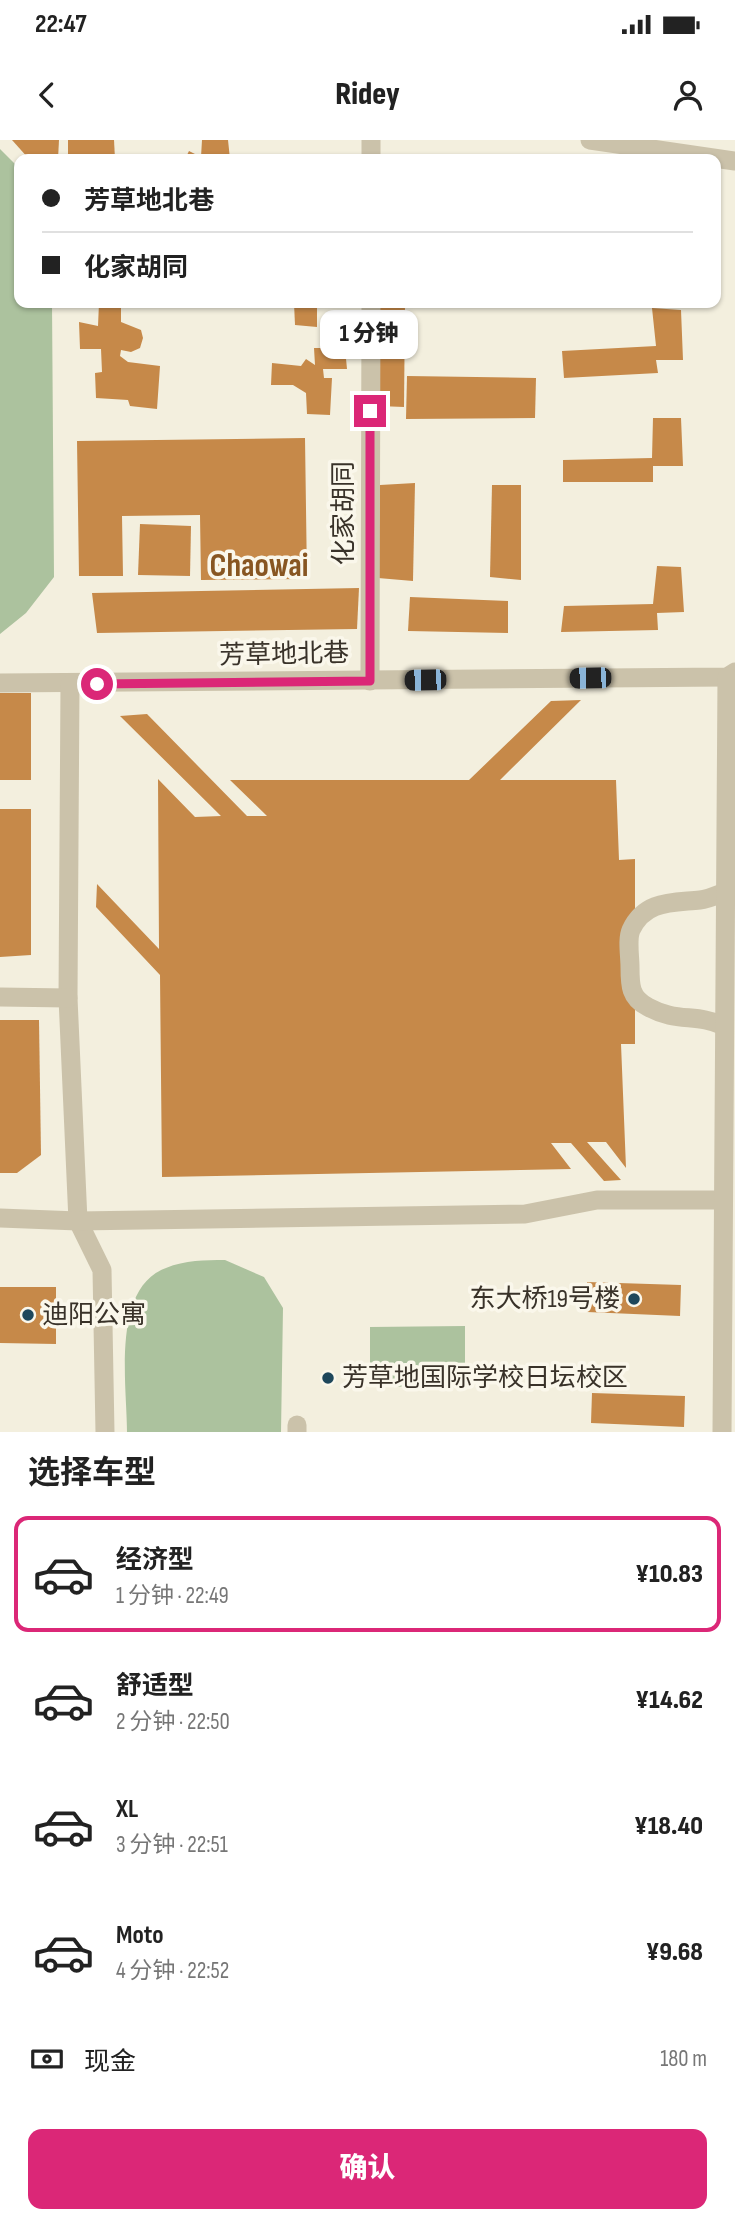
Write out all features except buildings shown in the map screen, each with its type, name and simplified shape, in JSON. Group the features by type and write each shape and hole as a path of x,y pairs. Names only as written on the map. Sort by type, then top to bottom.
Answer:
{"street":[{"path":"590,140 687,154"},
{"name":"化家胡同","path":"370,681 371,308"},
{"path":"722,1432 725,892 731,674"},
{"name":"芳草地北巷","path":"0,683 370,681 731,674"},
{"path":"70,684 68,998 78,1222 102,1270 105,1432"},
{"path":"724,1026 707,1018 672,1018 637,1001 630,987 630,932 641,915 653,906 667,901 702,900 725,892"},
{"path":"0,997 68,998"},
{"path":"0,1218 78,1222 525,1214 597,1200 723,1200"}],"green space":[{"path":"0,149 14,163 14,308 52,308 54,577 26,613 0,634"},
{"path":"203,1260 225,1260 264,1277 283,1308 281,1432 127,1432 126,1340 129,1316 137,1295 149,1279 173,1265"},
{"path":"465,1326 465,1388 370,1386 370,1327"}],"place":[{"name":"东大桥19号楼","path":"634,1299"},
{"name":"迪阳公寓","path":"28,1315"},
{"name":"芳草地国际学校日坛校区","path":"328,1378"}],"district":[{"name":"Chaowai","path":"259,566"}],"route":[{"path":"97,684 370,681 370,411"}]}
